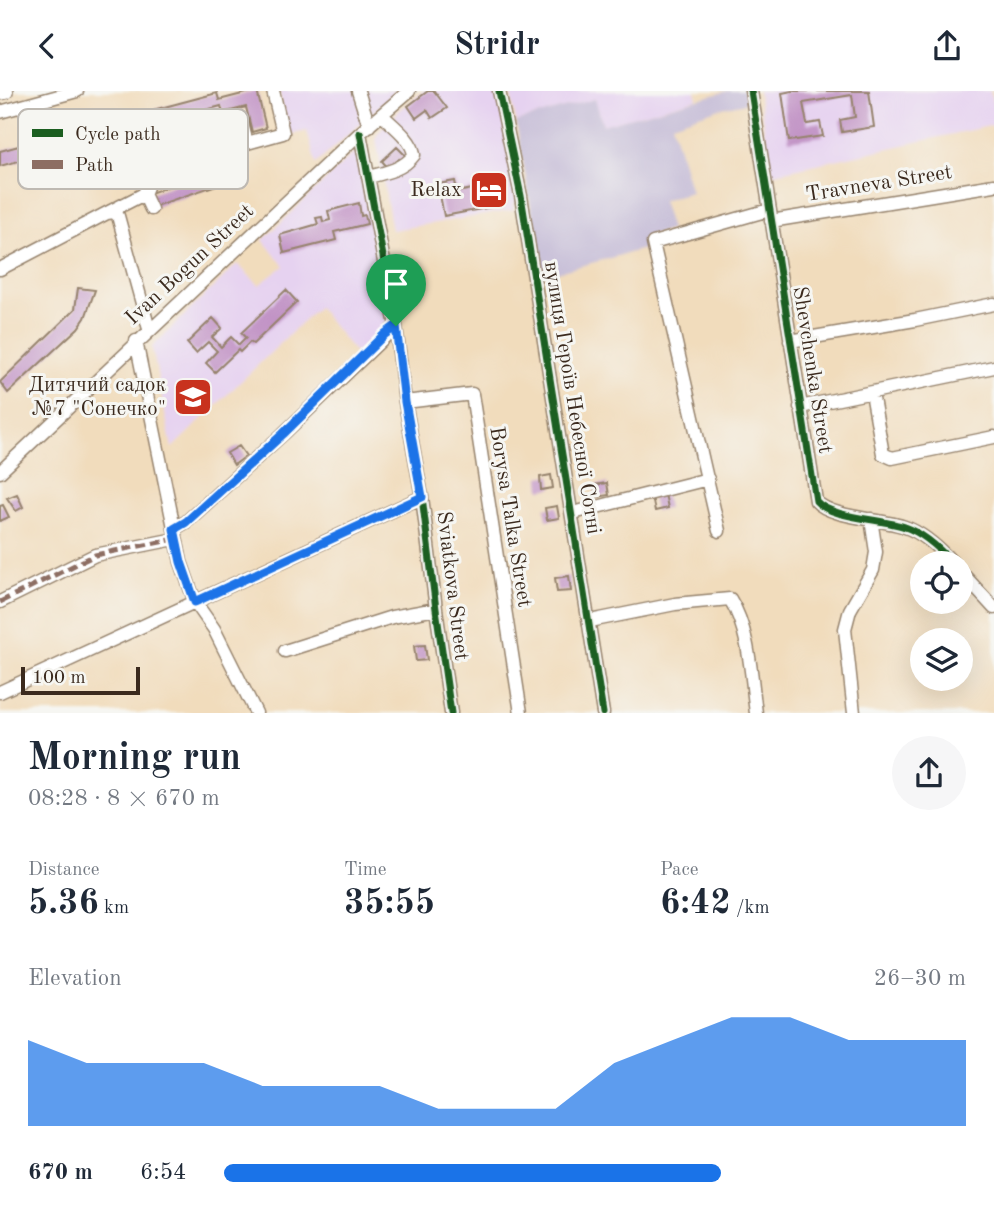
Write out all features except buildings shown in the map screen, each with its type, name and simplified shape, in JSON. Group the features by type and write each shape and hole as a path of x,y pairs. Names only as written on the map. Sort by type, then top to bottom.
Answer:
{"street":[{"path":"0,112 77,91"},
{"path":"248,143 283,133 273,91"},
{"name":"Sviatkova Street","path":"358,91 368,177 396,326 452,712"},
{"name":"Ivan Bogun Street","path":"0,472 136,341 364,129 409,91"},
{"name":"вулиця Героїв Небесної Сотні","path":"499,91 521,196 603,712"},
{"name":"Shevchenka Street","path":"751,91 816,501 820,507 830,510 908,528 940,551"},
{"path":"368,177 390,172 414,155 412,146 382,114"},
{"name":"Travneva Street","path":"708,479 653,243 770,215 994,185"},
{"path":"0,269 144,194 146,189"},
{"path":"144,194 151,209"},
{"path":"107,213 114,212 118,216 149,329"},
{"path":"790,341 994,304"},
{"path":"0,602 95,555 174,534 396,326"},
{"path":"136,341 174,534 195,602 214,629 256,712"},
{"path":"800,407 994,367"},
{"path":"872,393 883,454 892,458 994,437"},
{"name":"Borysa Talka Street","path":"405,402 472,394 521,712"},
{"path":"573,513 708,479 719,531"},
{"path":"0,692 422,497"},
{"path":"853,712 845,629 849,610 873,570 876,552 871,519"},
{"path":"973,585 994,608"},
{"path":"590,621 675,604 730,599 738,611 748,652 756,712"},
{"name":"Sviatkova Street","path":"285,651 392,617 436,609"}],"shaded area":[{"path":"279,91 396,91 316,164 307,131 289,135"},
{"path":"424,91 498,91 518,202 513,204 514,210 392,230 376,138 401,109"},
{"path":"510,91 695,91 697,99 603,125 595,99 516,122"},
{"path":"728,91 744,91 746,103 717,109 672,124 691,192 662,200 671,230 650,235 651,247 543,276 516,122 595,99 603,125"},
{"path":"758,91 990,91 994,125 771,174"},
{"path":"361,146 388,323 356,354 318,307 172,448 152,347 237,264 259,285 284,266 263,240"}],"marked path":[{"path":"0,602 95,555 175,539"}],"cycle path":[{"path":"499,91 521,196 603,713"},
{"path":"751,91 816,501 833,511 912,530 941,551"},
{"path":"360,133 396,326 451,713"}],"place":[{"name":"Relax","path":"489,190"},
{"name":"Дитячий садок №7 \"Сонечко\"","path":"193,397"}],"route":[{"path":"396,326 405,402 422,497 195,602 181,562 174,529 186,522 283,434 396,326"}]}
